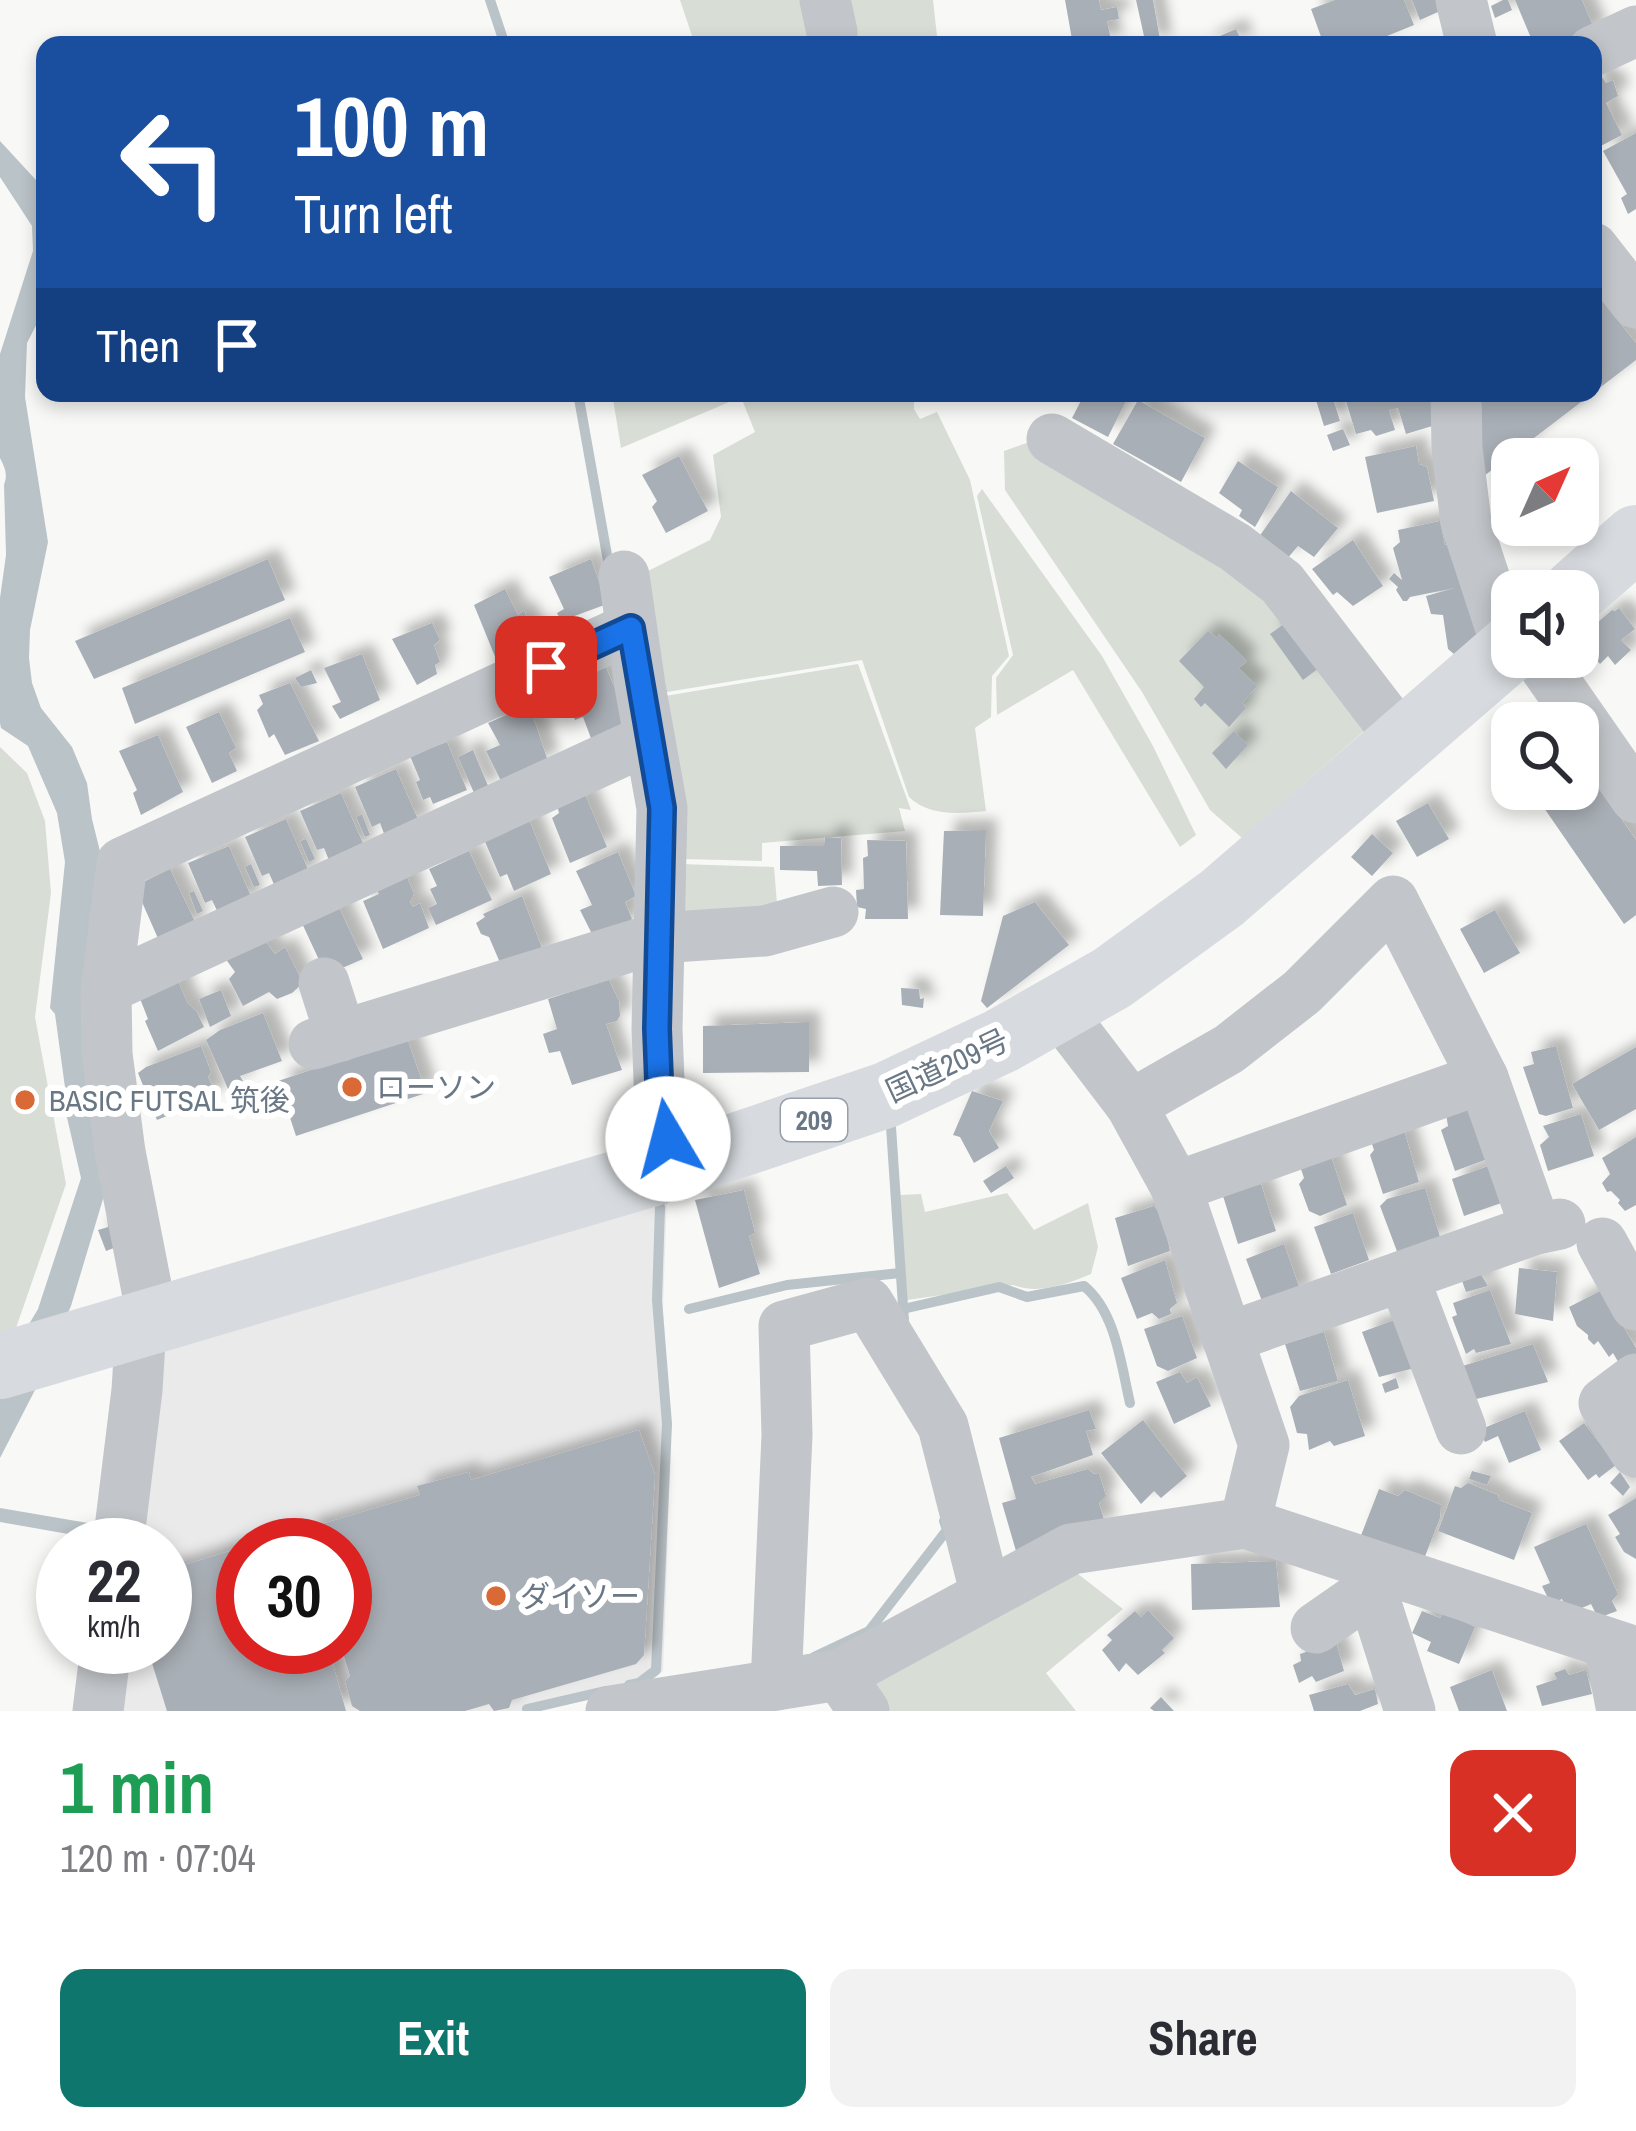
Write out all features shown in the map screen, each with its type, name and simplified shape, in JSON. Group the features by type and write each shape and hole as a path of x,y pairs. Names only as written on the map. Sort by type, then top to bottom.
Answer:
{"highway":[{"path":"1599,571 1636,538"},
{"name":"国道209号","path":"0,1366 673,1168 886,1095 1000,1041 1112,978 1222,898 1403,741 1491,673"}],"street":[{"path":"1461,0 1470,36"},
{"path":"1602,46 1636,31"},
{"path":"1611,252 1636,302"},
{"path":"1456,402 1466,522 1491,583"},
{"path":"1052,439 1234,548 1282,583 1403,741"},
{"path":"624,576 662,808 660,1106 673,1168"},
{"path":"121,1518 146,1323 107,1054 107,988 122,863 631,628"},
{"path":"1541,678 1636,797"},
{"path":"107,988 649,739"},
{"path":"1131,1105 1229,1048 1302,992 1393,901 1566,1232 1636,1305"},
{"path":"324,983 328,1040 658,938 765,931 833,912"},
{"path":"1061,1007 1131,1105 1176,1187 1264,1445 1245,1523"},
{"path":"1176,1187 1483,1078"},
{"path":"1227,1338 1403,1276 1566,1232"},
{"path":"1403,1276 1461,1429"},
{"path":"776,1685 787,1435 784,1326 868,1303 943,1426 986,1595"},
{"path":"1636,1379 1604,1402 1636,1453"},
{"path":"611,1711 776,1685 852,1693 986,1595 1071,1549 1245,1523 1368,1576 1623,1648 1622,1711"},
{"path":"1316,1628 1368,1576"},
{"path":"1368,1576 1410,1711"},
{"path":"98,1711 103,1674"}],"shaded area":[{"path":"680,0 933,0 937,36 692,36"},
{"path":"0,141 36,180 36,326 27,343 25,397 48,542 30,630 32,683 41,708 72,747 87,783 109,888 106,1189 71,1306 0,1458 0,1373 38,1309 81,1178 65,1109 55,1014 50,1008 65,862 57,813 28,746 0,723 6,474 0,458 0,354 33,251 32,226 0,177"},
{"path":"613,402 729,402 621,448"},
{"path":"743,402 914,402 920,419 937,412 970,480 1009,656 992,676 991,717 975,728 986,811 935,811 909,797 862,660 655,694 638,576 710,540 721,517 713,455 755,432"},
{"path":"1035,440 1236,563 1372,724 1242,838 1210,810 1142,692 1005,490 1004,451"},
{"path":"982,489 1102,656 1153,746 1196,835 1180,847 1073,670 997,715 996,678 1013,655 977,496"},
{"path":"858,664 911,810 899,808 905,831 762,843 762,861 683,859 659,697"},
{"name":"BASIC FUTSAL 筑後","path":"0,747 27,773 45,821 51,893 35,1017 66,1184 16,1328 0,1333"},
{"path":"680,864 774,867 778,916 671,931"},
{"path":"1007,1193 1034,1230 1088,1203 1098,1247 1091,1274 1043,1289 1013,1285 907,1300 900,1195 921,1194 925,1212"},
{"path":"667,1195 663,1308 671,1437 663,1671 643,1689 529,1711 111,1711 116,1674 192,1674 192,1518 137,1518 158,1356 172,1342"},
{"path":"0,1508 59,1518 36,1518 36,1528 0,1522"},
{"path":"1064,1563 1123,1609 1046,1673 1076,1711 874,1711 869,1668"}],"building":[{"path":"1065,0 1099,0 1101,10 1117,7 1119,19 1107,21 1110,36 1071,36"},
{"path":"1136,0 1153,0 1159,36 1144,36"},
{"path":"1335,0 1404,0 1414,25 1387,36 1321,36 1311,9"},
{"path":"1412,0 1444,0 1447,8 1420,20"},
{"path":"1508,0 1512,10 1495,18 1491,6"},
{"path":"1515,0 1582,0 1596,33 1589,36 1530,36"},
{"path":"1602,77 1606,83 1613,80 1618,96 1606,103 1622,135 1602,145"},
{"path":"1636,133 1636,209 1628,214 1621,198 1627,194 1603,151"},
{"path":"1602,300 1636,343 1636,360 1602,386"},
{"path":"1080,402 1126,402 1108,437 1072,418"},
{"path":"1137,402 1205,438 1181,482 1113,444"},
{"path":"1317,402 1334,402 1340,421 1324,426"},
{"path":"1346,402 1436,402 1442,423 1406,434 1398,408 1389,410 1395,430 1376,436 1371,430 1356,434"},
{"path":"1472,402 1581,402 1534,438 1491,438 1491,471 1484,476"},
{"path":"1343,429 1350,445 1333,451 1327,435"},
{"path":"1416,446 1419,464 1427,467 1434,501 1377,513 1365,457"},
{"path":"679,456 708,511 666,533 652,507 657,501 642,475"},
{"path":"1238,461 1278,487 1255,527 1219,493"},
{"path":"1291,491 1338,528 1314,557 1298,546 1286,560 1254,544"},
{"path":"1440,521 1445,545 1454,543 1478,634 1455,655 1448,649 1443,615 1431,614 1426,596 1455,588 1403,601 1389,579 1394,573 1402,580 1393,548 1400,542 1398,530"},
{"path":"1353,540 1383,586 1353,606 1337,592 1333,595 1312,569"},
{"path":"268,559 285,600 94,679 75,641"},
{"path":"591,559 607,604 561,621 557,613 564,609 549,577"},
{"path":"505,589 518,615 524,610 538,644 504,663 496,659 474,605"},
{"path":"1619,608 1635,629 1621,640 1631,650 1615,665 1608,656 1600,664 1599,621"},
{"path":"290,618 305,652 135,724 122,688"},
{"path":"1291,619 1323,665 1303,680 1270,634"},
{"path":"432,623 440,640 434,645 440,662 435,665 437,674 417,685 392,639"},
{"path":"1208,631 1217,638 1219,634 1247,661 1239,668 1257,686 1229,727 1205,703 1201,707 1194,699 1204,687 1179,661"},
{"path":"362,654 380,700 340,719 332,706 341,702 324,668"},
{"path":"605,665 630,724 592,741 583,717 575,720 570,707 577,704 566,682"},
{"path":"311,670 317,683 301,687 295,678"},
{"path":"290,683 319,741 285,755 274,734 269,738 257,710 263,704 259,695"},
{"path":"529,705 548,761 502,783 486,751 500,745 488,723"},
{"path":"219,712 236,748 229,753 237,771 212,783 186,727"},
{"path":"1234,731 1248,745 1226,769 1212,753"},
{"path":"158,735 183,792 141,815 133,793 137,790 119,751"},
{"path":"447,742 467,790 433,804 430,797 423,800 410,756"},
{"path":"473,750 489,788 475,795 458,757"},
{"path":"396,769 420,824 386,839 380,823 372,827 355,787"},
{"path":"1599,787 1636,840 1636,915 1624,924 1545,810 1599,810"},
{"path":"341,793 365,848 330,863 324,848 317,850 300,811"},
{"path":"585,794 607,847 570,863 552,818 559,813 557,805"},
{"path":"1428,803 1449,839 1417,857 1396,821"},
{"path":"362,814 370,835 365,837 356,817"},
{"path":"528,817 551,874 514,891 507,874 500,877 483,837"},
{"path":"286,819 310,874 276,889 269,873 262,876 245,837"},
{"path":"986,830 983,916 940,915 944,831"},
{"path":"1372,834 1393,853 1372,876 1351,857"},
{"path":"825,837 841,838 842,885 818,886 817,871 780,870 780,846 824,846"},
{"path":"306,839 315,859 309,862 300,841"},
{"path":"867,840 906,841 908,919 865,919 866,909 857,907 856,890 864,889"},
{"path":"229,846 253,901 219,915 212,900 205,903 188,863"},
{"path":"469,851 492,900 436,925 428,908 437,904 430,889 437,886 429,869"},
{"path":"618,852 636,896 625,902 632,919 617,933 595,940 580,910 592,905 576,871"},
{"path":"251,864 260,885 254,887 245,867"},
{"path":"170,869 197,926 160,943 135,886"},
{"path":"405,872 414,894 410,902 413,907 420,903 429,928 383,949 363,901 379,894 374,885"},
{"path":"194,891 203,911 197,914 189,893"},
{"path":"522,896 545,956 504,972 489,937 481,934 476,923 483,914"},
{"path":"336,901 363,959 326,975 300,919"},
{"path":"1035,902 1069,945 987,1008 981,1001 1003,916"},
{"path":"1495,910 1520,953 1484,973 1460,929"},
{"path":"262,937 275,954 285,947 303,983 277,999 269,992 243,1006 229,979 235,972 225,958"},
{"path":"175,974 204,1027 158,1051 139,996"},
{"path":"609,980 620,1016 606,1024 622,1070 572,1085 560,1051 549,1053 543,1034 557,1029 548,999"},
{"path":"901,988 919,989 923,1008 902,1005"},
{"path":"221,990 231,1016 210,1027 199,999"},
{"path":"263,1013 282,1061 240,1076 243,1081 228,1089 206,1040"},
{"path":"809,1022 809,1072 703,1073 703,1026"},
{"name":"ローソン","path":"407,1038 426,1093 296,1136 278,1081"},
{"path":"201,1046 217,1096 157,1120 138,1073"},
{"path":"1556,1046 1573,1108 1546,1116 1539,1114 1523,1067 1534,1064 1531,1052"},
{"path":"1636,1047 1636,1109 1599,1130 1572,1084"},
{"path":"972,1091 1003,1101 989,1131 999,1148 974,1163 960,1137 953,1135"},
{"path":"1473,1106 1493,1157 1455,1171 1441,1130 1448,1126 1446,1114"},
{"path":"1581,1114 1594,1156 1548,1171 1540,1145 1549,1137 1543,1126"},
{"path":"1404,1130 1419,1182 1383,1194 1370,1155 1374,1150 1371,1141"},
{"path":"1636,1137 1636,1205 1625,1211 1602,1183 1610,1174 1602,1158"},
{"path":"1331,1156 1347,1205 1320,1216 1309,1211 1299,1184 1304,1178 1300,1166"},
{"path":"1494,1164 1507,1201 1464,1216 1452,1179"},
{"path":"1006,1166 1014,1178 991,1193 983,1181"},
{"path":"1261,1184 1276,1231 1238,1244 1223,1196"},
{"path":"1425,1188 1441,1240 1398,1254 1380,1206 1387,1199"},
{"path":"744,1190 755,1233 749,1236 760,1274 719,1288 695,1200"},
{"path":"1154,1206 1163,1218 1170,1251 1128,1266 1115,1218"},
{"path":"1353,1213 1369,1260 1331,1274 1314,1227"},
{"path":"107,1215 119,1246 106,1251 98,1230 108,1227"},
{"path":"1284,1244 1302,1295 1265,1309 1246,1259"},
{"path":"1165,1260 1177,1303 1171,1314 1159,1319 1152,1313 1137,1319 1121,1278"},
{"path":"1519,1268 1557,1272 1553,1321 1515,1314"},
{"path":"1480,1273 1488,1286 1466,1292 1461,1278"},
{"path":"1490,1290 1511,1344 1466,1354 1452,1317 1457,1315 1453,1303"},
{"path":"1602,1290 1636,1348 1636,1354 1620,1365 1613,1353 1609,1357 1598,1341 1594,1345 1588,1339 1569,1307"},
{"path":"1182,1316 1197,1358 1168,1371 1157,1366 1144,1329"},
{"path":"1397,1319 1415,1368 1379,1377 1362,1332"},
{"path":"1324,1332 1338,1381 1300,1391 1285,1344"},
{"path":"1533,1344 1548,1382 1472,1400 1456,1368"},
{"path":"1180,1372 1187,1383 1197,1377 1211,1406 1174,1424 1156,1382"},
{"path":"1396,1378 1399,1388 1385,1393 1382,1384"},
{"path":"1348,1380 1365,1436 1334,1446 1330,1441 1309,1450 1307,1434 1297,1433 1290,1407 1299,1396"},
{"path":"1089,1410 1096,1429 1086,1431 1093,1455 1031,1477 1035,1484 1088,1469 1099,1473 1106,1496 1099,1503 1106,1526 1016,1551 1002,1503 1016,1499 999,1438"},
{"path":"1525,1411 1541,1450 1509,1463 1498,1436 1485,1442 1479,1430"},
{"path":"1143,1420 1187,1476 1161,1498 1154,1491 1141,1504 1101,1453"},
{"path":"1584,1423 1616,1465 1588,1480 1559,1441"},
{"name":"ダイソー","path":"639,1430 655,1475 644,1655 636,1664 512,1700 509,1708 494,1711 489,1704 465,1711 360,1711 352,1706 345,1681 349,1674 372,1674 372,1518 342,1518 420,1495 417,1486 469,1472 471,1480"},
{"path":"1472,1471 1491,1476 1487,1485 1469,1479"},
{"path":"1620,1472 1630,1487 1623,1496 1610,1483"},
{"path":"1468,1483 1532,1513 1514,1560 1438,1531 1455,1486"},
{"path":"1379,1489 1398,1496 1405,1490 1441,1505 1424,1559 1360,1538"},
{"path":"1636,1498 1636,1559 1624,1552 1608,1515"},
{"path":"1586,1524 1618,1594 1612,1601 1617,1611 1598,1618 1591,1604 1568,1614 1562,1599 1551,1604 1542,1586 1550,1583 1534,1547"},
{"path":"216,1555 216,1674 336,1674 346,1711 167,1711 155,1674 192,1674 192,1563"},
{"path":"1276,1561 1280,1607 1192,1610 1191,1564"},
{"path":"1148,1610 1174,1638 1162,1650 1165,1653 1138,1675 1126,1663 1119,1672 1102,1650 1112,1640 1107,1635 1135,1611 1141,1617"},
{"path":"1422,1611 1440,1618 1443,1612 1475,1627 1459,1664 1427,1651 1431,1642 1412,1633"},
{"path":"1336,1642 1344,1671 1299,1683 1293,1665 1301,1661 1304,1646"},
{"path":"1565,1669 1569,1675 1586,1670 1592,1694 1542,1706 1536,1686 1557,1679 1554,1673"},
{"path":"1492,1670 1507,1711 1459,1711 1450,1687"},
{"path":"1348,1684 1355,1695 1375,1689 1378,1704 1360,1711 1314,1711 1309,1695"},
{"path":"1161,1697 1174,1711 1150,1708"}],"waterway":[{"path":"490,0 502,36"},
{"path":"580,402 610,572"},
{"path":"891,1127 904,1321"},
{"path":"629,1685 656,1670 667,1424 657,1300 660,1207"},
{"path":"689,1309 787,1285 900,1273"},
{"path":"903,1309 999,1287 1027,1297 1084,1286 1110,1324 1130,1403"},
{"path":"814,1657 869,1631 947,1530 944,1521"},
{"path":"527,1709 605,1691"}],"place":[{"name":"ローソン","path":"352,1087"},
{"name":"BASIC FUTSAL 筑後","path":"25,1100"},
{"name":"ダイソー","path":"496,1596"}],"route":[{"path":"546,667 631,628 662,808 657,1029 660,1106 668,1139"}]}
